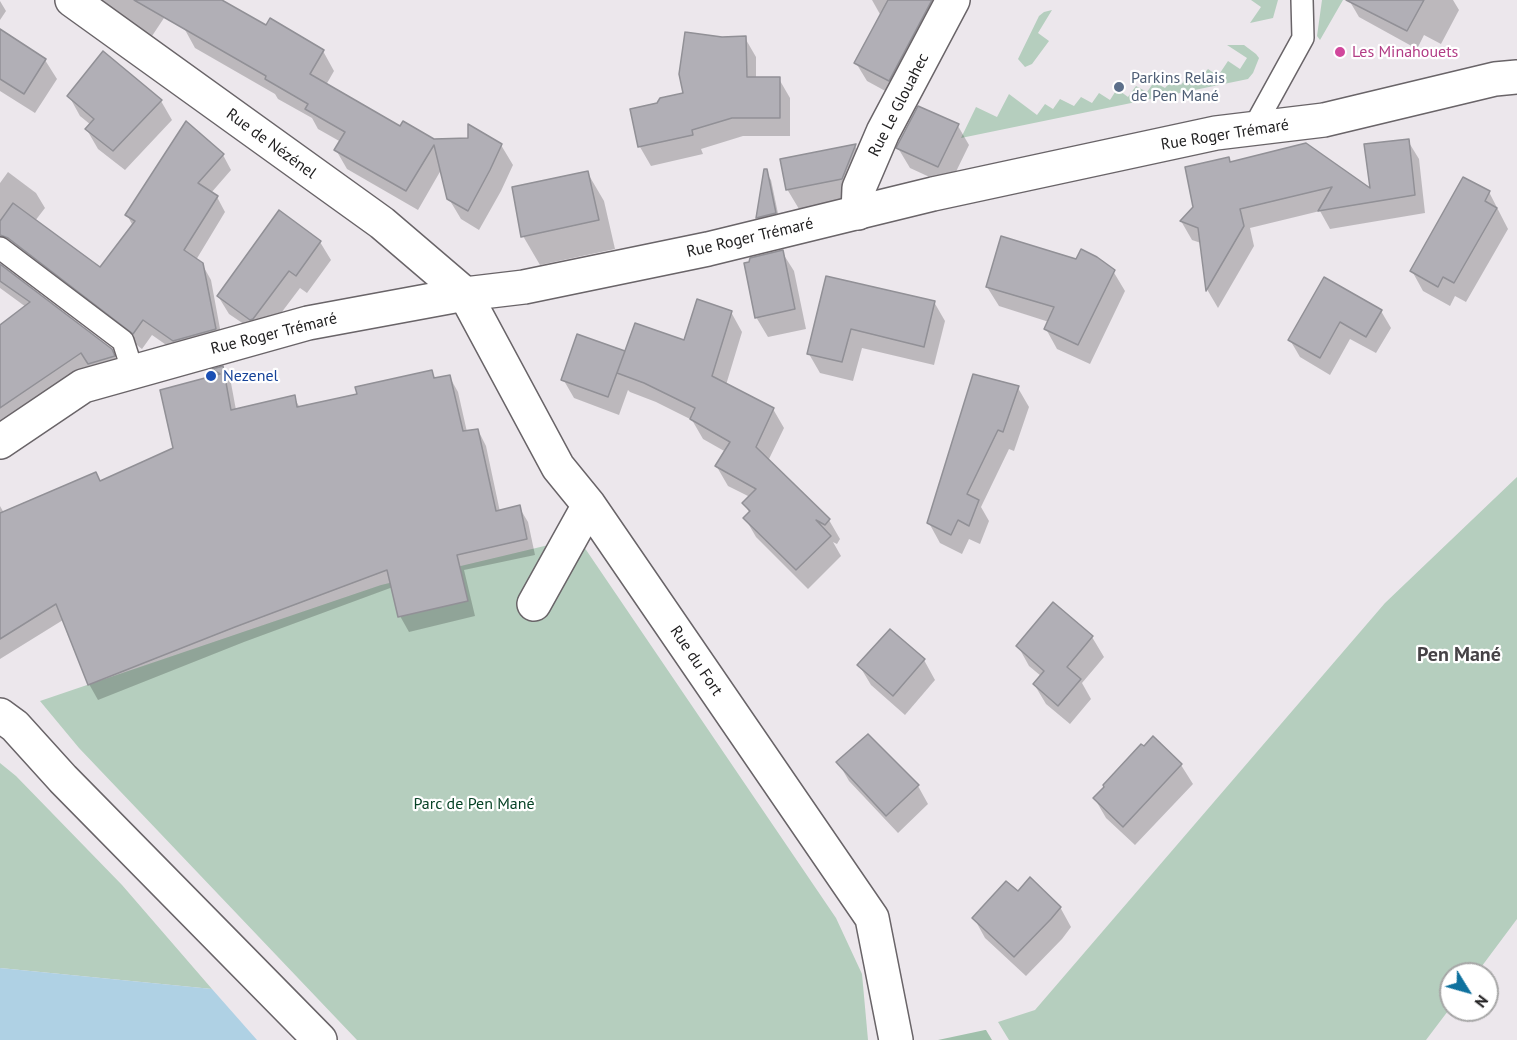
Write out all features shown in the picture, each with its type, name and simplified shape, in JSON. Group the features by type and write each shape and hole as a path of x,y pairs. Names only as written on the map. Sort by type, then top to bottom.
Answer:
{"street":[{"name":"Rue de Nézénel","path":"72,0 382,223 465,294"},
{"name":"Rue Le Glouahec","path":"858,213 859,188 883,132 953,0"},
{"name":"Rue Roger Trémaré","path":"0,442 83,386 308,323 465,294 524,287 708,249 955,189 1216,133 1324,120 1495,80 1517,77"},
{"name":"Rue du Fort","path":"465,294 558,467 589,505 872,918 896,1040"},
{"path":"534,604 589,505"},
{"path":"0,715 15,726 63,779 320,1040"}],"lane":[{"path":"1254,127 1303,38 1302,0"},
{"path":"0,248 123,341 133,372"}],"green space":[{"path":"1251,0 1278,0 1273,18 1250,23 1261,7"},
{"path":"1322,0 1343,0 1320,40 1317,36"},
{"path":"1052,10 1038,33 1049,41 1032,64 1025,67 1018,59 1039,16"},
{"path":"1227,45 1244,45 1259,58 1248,79 961,138 976,107 997,117 1009,94 1037,115 1045,104 1053,109 1060,99 1074,106 1081,97 1092,103 1099,93 1110,100 1117,89 1128,97 1136,86 1147,92 1154,82 1165,88 1173,79 1181,85 1189,74 1200,79 1208,69 1218,76 1228,61 1240,69 1247,58"},
{"path":"1517,477 1517,919 1485,962 1439,962 1440,1022 1426,1040 1009,1040 998,1022 1035,1010 1385,603"},
{"name":"Parc de Pen Mané","path":"578,538 836,918 862,974 868,1040 357,1040 79,748 40,701 381,585"},
{"path":"0,763 16,776 122,885 212,989 0,968"},
{"path":"985,1030 992,1040 938,1040"}],"water":[{"path":"0,968 212,989 257,1040 0,1040"}],"building":[{"path":"134,0 222,0 266,25 270,18 324,50 310,74 400,126 403,121 434,139 468,138 468,124 502,144 468,211 447,199 434,145 406,191 334,150 345,132 305,109 308,104 265,79 266,76"},
{"path":"888,0 932,0 889,81 854,63"},
{"path":"1346,0 1424,0 1407,31"},
{"path":"0,29 46,59 24,94 0,79"},
{"path":"685,32 722,37 746,36 747,77 780,77 780,118 732,118 692,130 693,135 638,147 630,109 657,103 660,98 683,93 679,74"},
{"path":"103,51 162,100 113,151 85,129 94,119 67,96"},
{"path":"918,106 959,124 938,167 896,148"},
{"path":"186,121 224,154 198,183 218,196 184,250 203,263 216,329 173,341 143,320 133,334 8,238 0,235 0,221 13,203 100,267 135,221 125,215"},
{"path":"1409,139 1415,195 1318,211 1332,187 1240,209 1244,226 1206,291 1198,228 1180,221 1193,207 1185,167 1229,157 1230,162 1306,143 1370,188 1364,144"},
{"path":"856,144 842,179 786,190 780,159"},
{"path":"764,169 767,169 776,213 756,218"},
{"path":"588,171 599,220 521,237 512,187"},
{"path":"1463,177 1490,191 1485,201 1497,208 1454,283 1443,277 1438,287 1410,271"},
{"path":"279,210 321,241 296,276 289,271 250,320 217,296"},
{"path":"1001,236 1076,259 1081,249 1115,270 1078,345 1044,329 1054,307 986,287"},
{"path":"783,250 795,309 755,318 744,263 749,262 750,258"},
{"path":"0,264 112,349 115,356 88,364 81,353 0,408 0,325 30,302 0,281"},
{"path":"826,276 935,301 924,347 851,329 842,362 807,354"},
{"path":"1324,277 1382,310 1366,337 1340,322 1320,358 1288,340"},
{"path":"697,299 732,311 712,376 774,408 756,447 830,519 825,525 816,520 831,536 796,570 743,518 750,511 742,503 756,489 715,466 730,442 690,419 695,408 644,383 617,373 635,323 684,340"},
{"path":"577,334 625,351 608,397 561,380"},
{"path":"223,366 231,410 295,395 297,407 357,394 355,387 432,370 434,378 450,375 463,431 478,429 496,511 520,505 527,539 457,555 468,601 398,617 387,570 88,685 56,604 0,639 0,513 96,472 100,481 173,448 160,390 220,374 212,369"},
{"path":"973,374 1019,386 1003,432 998,430 967,494 979,500 969,526 958,520 951,535 927,523"},
{"path":"1053,602 1093,636 1067,667 1081,679 1058,706 1033,684 1044,671 1016,646"},
{"path":"890,629 925,659 893,696 857,665"},
{"path":"868,734 919,785 886,816 836,762"},
{"path":"1153,736 1182,764 1123,827 1093,798 1141,744 1144,746"},
{"path":"1030,877 1061,907 1014,957 972,918 1006,881 1018,891"}],"place":[{"name":"Les Minahouets","path":"1340,52"},
{"name":"Parkins Relais de Pen Mané","path":"1119,87"},
{"name":"Nezenel","path":"211,376"}],"district":[{"name":"Pen Mané","path":"1459,655"}]}
